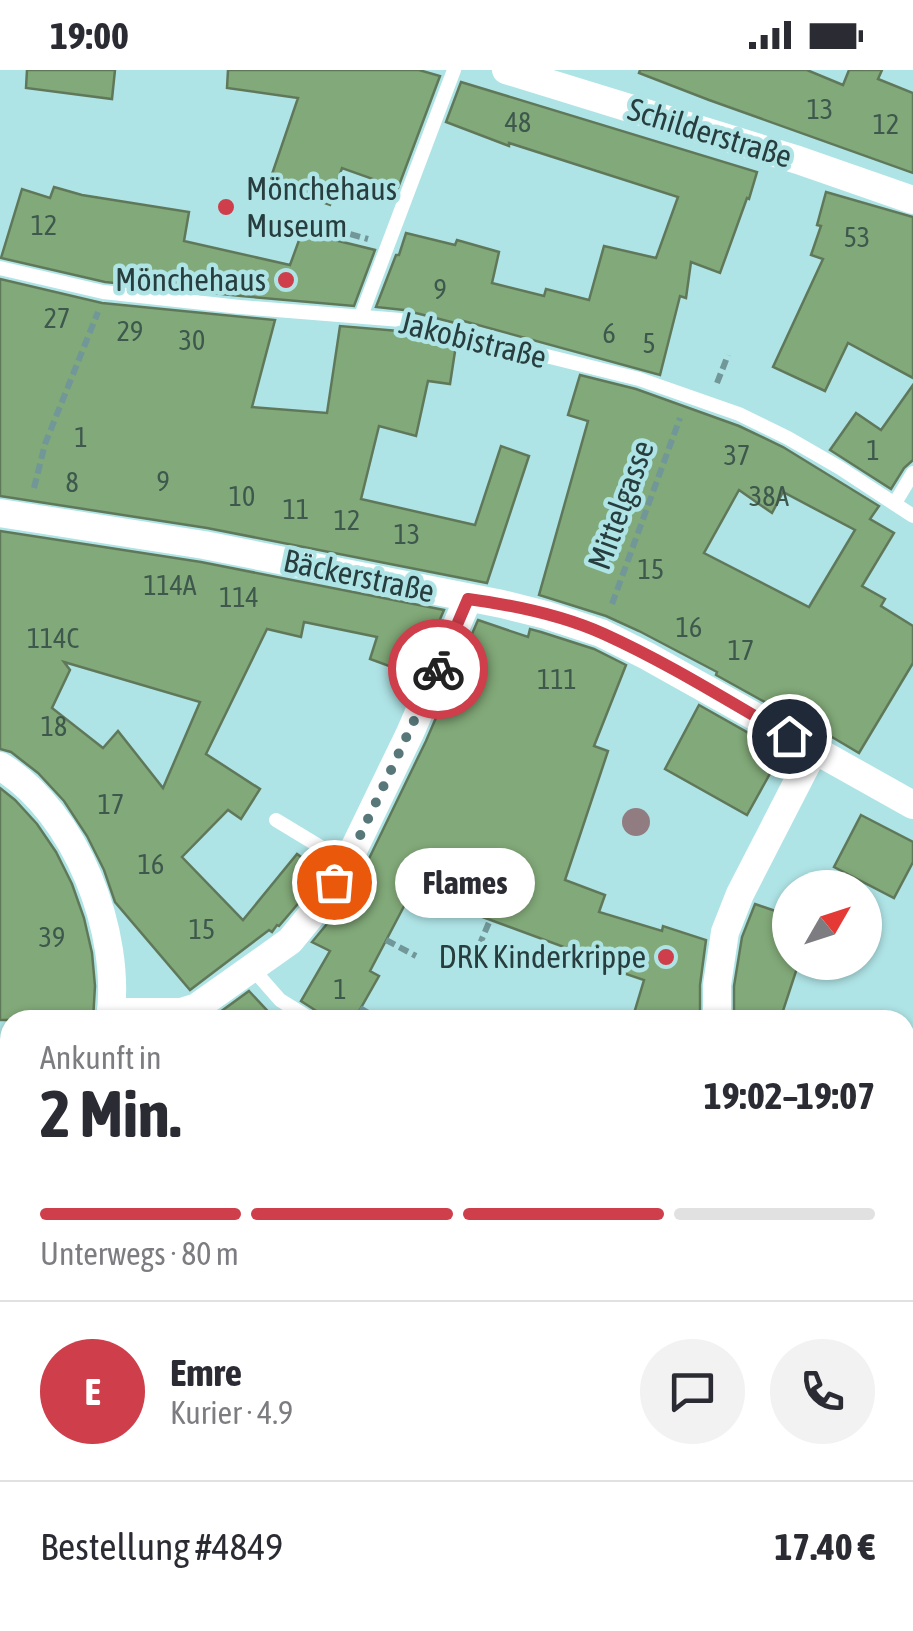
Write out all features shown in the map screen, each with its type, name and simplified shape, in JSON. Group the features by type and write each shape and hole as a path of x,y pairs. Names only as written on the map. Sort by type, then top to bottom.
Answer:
{"street":[{"name":"Schilderstraße","path":"506,70 780,154 913,200"},
{"name":"Bäckerstraße","path":"14,515 204,544 546,615 601,633 646,656 913,805"},
{"path":"204,1010 290,941 322,902 347,863 468,599"},
{"path":"717,1010 725,932 740,894 814,750"},
{"path":"0,766 36,794 71,841 100,912 111,958 111,1010"}],"lane":[{"path":"361,316 454,70"},
{"name":"Jakobistraße","path":"0,268 104,292 401,320 638,380 739,414 788,438 913,516"},
{"path":"895,503 913,473"},
{"path":"276,820 347,863"},
{"path":"252,968 280,1000 296,1010"}],"path":[{"path":"307,222 362,237"},
{"path":"14,515 104,292"},
{"name":"Mittelgasse","path":"601,633 688,395"},
{"path":"480,946 490,920"},
{"path":"386,940 416,956"}],"building":[{"path":"27,70 115,70 112,99 26,88"},
{"path":"228,70 419,70 440,76 398,188 342,168 330,205 269,183 298,98 227,88"},
{"path":"807,70 843,85 849,70 882,70 878,79 913,93 913,173 709,100 639,73"},
{"path":"461,82 757,172 720,273 691,262 686,298 680,296 660,375 460,320 459,324 376,307 406,233 455,245 457,240 499,252 492,283 544,296 546,289 589,300 604,246 656,258 678,197 509,146 446,122"},
{"path":"54,187 189,212 184,241 290,265 302,232 375,250 354,306 105,282 1,258 22,189 50,198"},
{"path":"826,192 913,217 913,378 848,343 825,391 773,367 823,259 811,255 821,226 817,225"},
{"path":"0,279 102,303 275,320 252,407 327,413 340,326 399,331 456,345 450,384 428,381 416,436 379,426 361,499 475,525 501,446 529,456 487,583 207,528 0,496"},
{"path":"580,375 636,389 739,426 783,447 879,506 870,519 894,533 862,586 885,599 881,606 913,626 913,663 859,753 639,631 539,595 588,421 568,415","holes":["739,490 772,513 783,492 855,530 809,607 704,553"]},
{"path":"913,385 913,460 891,489 830,450 856,413 881,430"},
{"path":"0,531 201,562 444,610 416,676 370,659 377,637 304,622 301,637 267,629 206,754 260,789 241,819 228,810 182,857 243,920 297,854 321,871 279,926 190,990 115,902 87,836 64,801 38,773 11,752 0,749","holes":["64,662 200,702 163,788 118,731 103,748 52,708 70,670"]},
{"path":"478,620 528,637 530,629 541,632 594,649 626,665 594,746 608,751 565,880 605,895 599,912 706,940 700,1010 635,1010 644,980 412,891 370,971 379,976 360,1010 315,1010 301,1001 330,951 312,942 363,871 426,741"},
{"path":"699,705 782,752 747,815 665,769"},
{"path":"0,788 37,824 72,884 92,953 95,986 94,1010 0,1010"},
{"path":"861,815 913,842 913,862 894,898 882,892 882,870 834,867"},
{"path":"755,904 772,910 772,980 793,980 783,1010 734,1010 742,937"},
{"path":"249,991 267,1010 223,1010"}],"way so far":[{"path":"334,882 347,863 438,669"}],"place":[{"name":"Mönchehaus Museum","path":"226,207"},
{"name":"Mönchehaus","path":"286,280"},
{"name":"Flames","path":"334,882"},
{"name":"DRK Kinderkrippe","path":"666,957"}],"route":[{"path":"438,669 468,599 502,604 601,633 789,736"}]}
